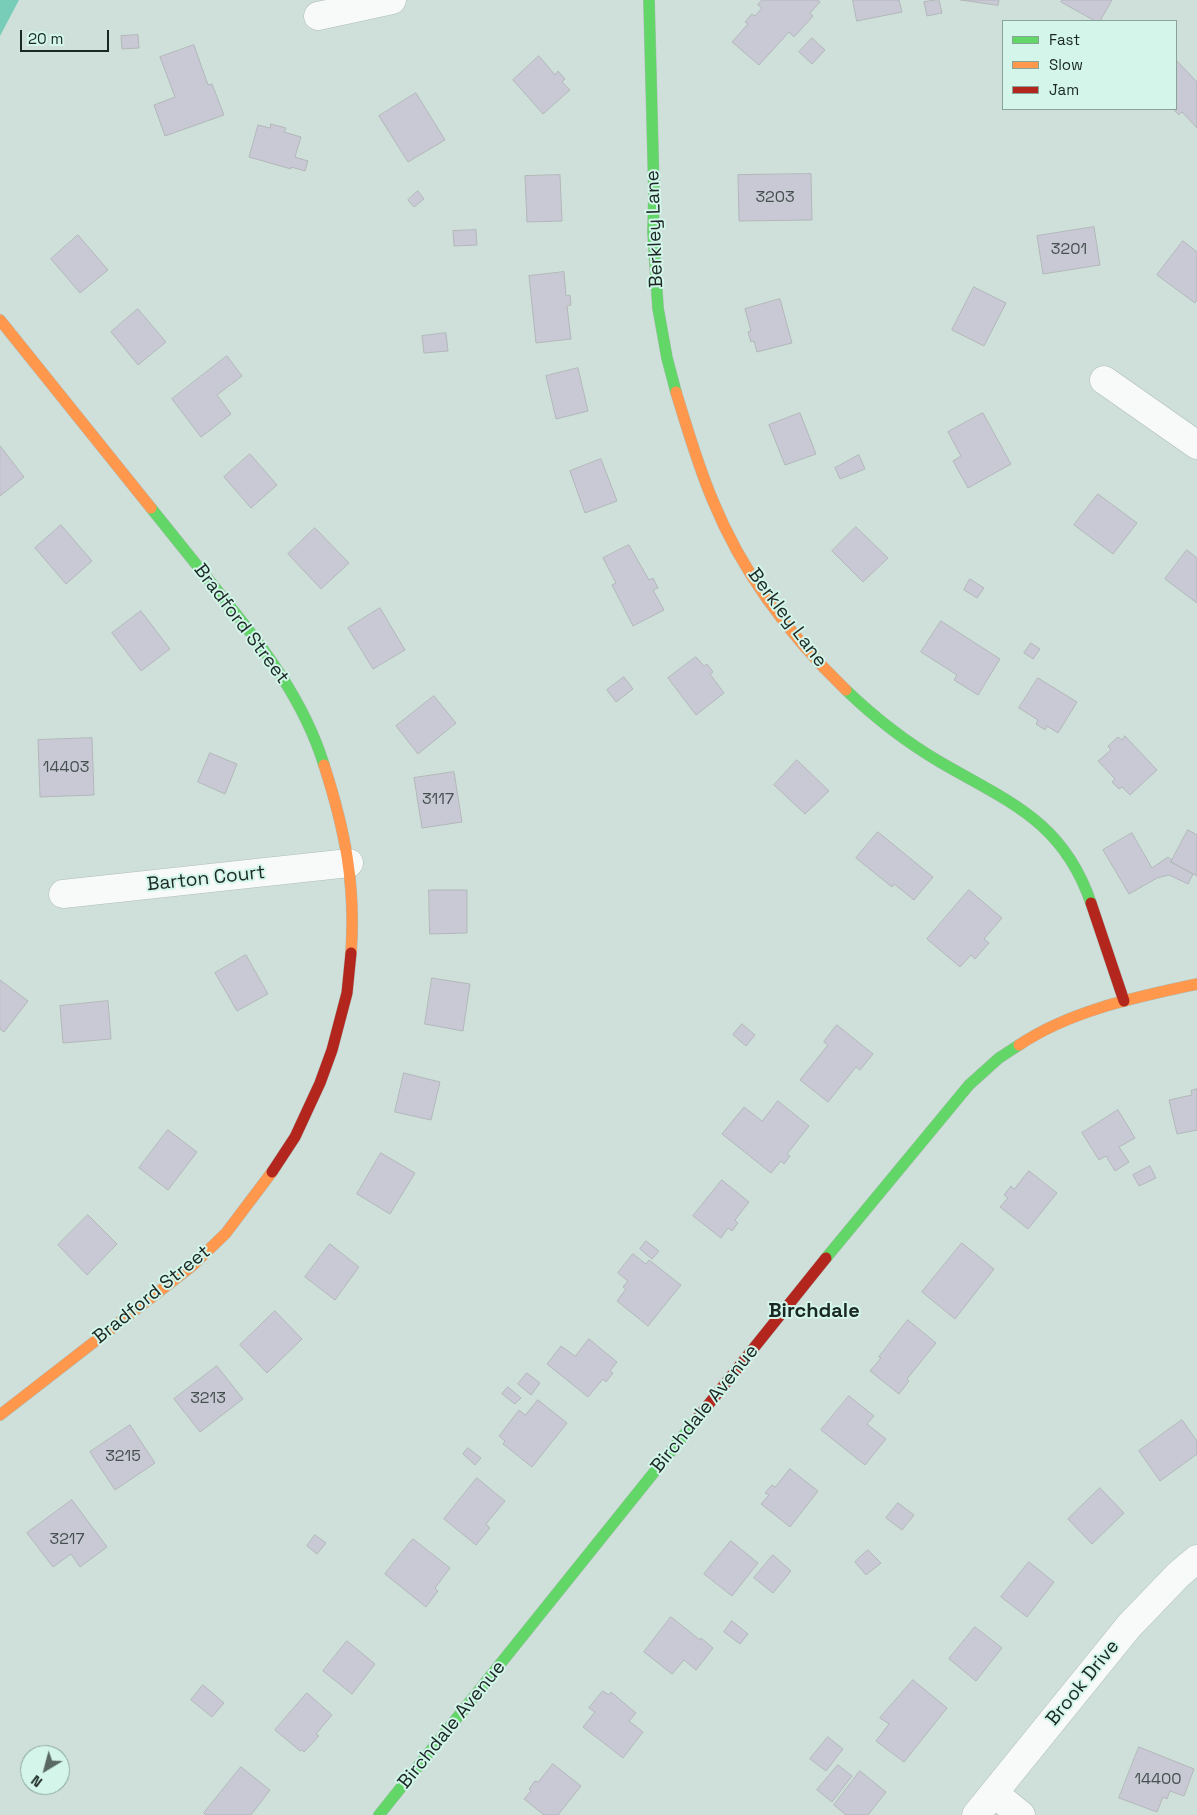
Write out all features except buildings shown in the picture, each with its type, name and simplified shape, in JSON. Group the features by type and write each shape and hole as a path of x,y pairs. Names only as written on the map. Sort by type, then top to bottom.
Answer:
{"street":[{"path":"318,16 392,0"},
{"name":"Berkley Lane","path":"649,0 654,194 653,232 658,308 667,358 684,419 714,501 741,557 774,609 822,667 858,702 896,733 938,761 1012,802 1041,824 1066,852 1084,883 1124,1001"},
{"name":"Bradford Street","path":"0,320 262,646 293,694 318,745 339,811 351,878 352,936 348,992 332,1050 320,1083 289,1145 263,1186 226,1232 192,1266 0,1415"},
{"path":"1104,380 1197,445"},
{"name":"Barton Court","path":"62,894 349,863"},
{"name":"Birchdale Avenue","path":"379,1815 890,1179 976,1078 1011,1049 1043,1030 1081,1014 1124,1001 1197,984"},
{"name":"Brook Drive","path":"976,1815 1129,1626 1197,1558"},
{"path":"994,1793 1021,1815"}],"green space":[{"path":"0,0 19,0 0,36"}],"traffic: fast":[{"path":"649,0 654,194 653,232 658,308 667,358 676,392"},
{"path":"151,508 267,654 294,696 316,741 324,765"},
{"path":"846,690 903,738 940,762 989,789 1031,817 1049,833 1065,852 1079,875 1091,903"},
{"path":"826,1258 969,1085 999,1058 1019,1045"},
{"path":"379,1815 696,1420"}],"traffic: slow":[{"path":"0,320 151,508"},
{"path":"676,392 708,488 738,553 787,626 846,690"},
{"path":"324,765 338,812 347,858 352,904 351,953"},
{"path":"1019,1045 1060,1023 1105,1006 1197,984"},
{"path":"0,1415 192,1266 226,1233 272,1172"}],"traffic: jam":[{"path":"1091,903 1124,1001"},
{"path":"272,1172 295,1137 320,1083 332,1050 347,993 351,953"},
{"path":"696,1420 826,1258"}],"district":[{"name":"Birchdale","path":"814,1312"}]}
